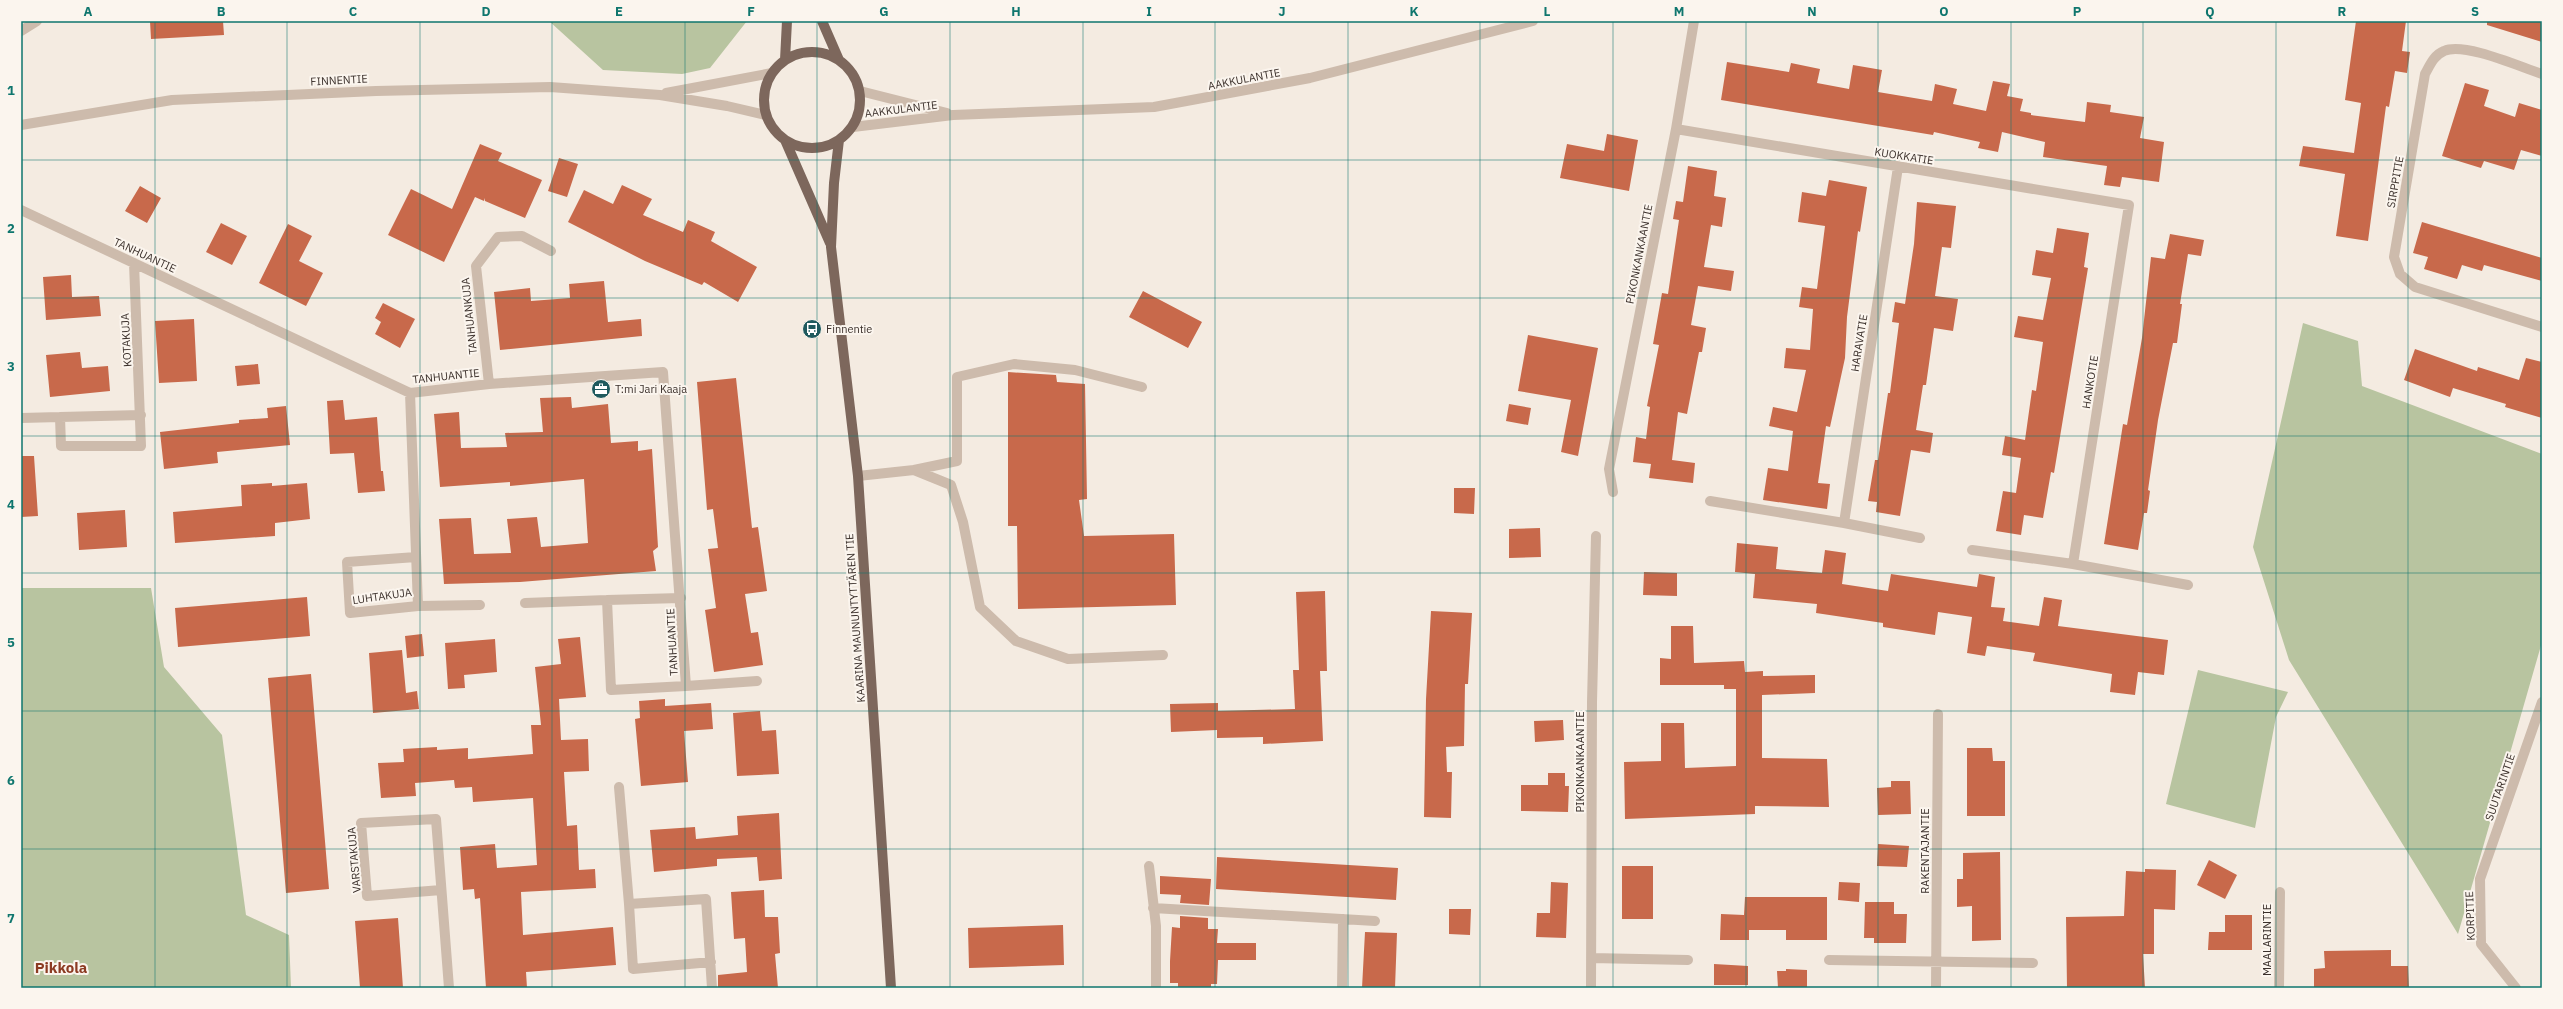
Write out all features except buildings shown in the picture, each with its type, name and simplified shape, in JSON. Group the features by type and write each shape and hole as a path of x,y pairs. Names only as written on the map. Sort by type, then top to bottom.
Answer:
{"main road":[{"path":"785,60 787,21"},
{"path":"822,21 839,60 856,78 860,90 861,103 853,127 839,140 826,146 812,149 798,146 785,140 774,129 766,115 764,101 766,86 772,73 785,60 798,54 812,51 826,54 839,60"},
{"name":"KAARINA MAUNUNTYTTÄREN TIE","path":"785,140 831,247"},
{"name":"KAARINA MAUNUNTYTTÄREN TIE","path":"839,140 834,182 831,247 858,476 891,988"}],"street":[{"path":"21,31 37,21"},
{"name":"AAKKULANTIE","path":"853,127 953,115 1154,107 1310,78 1533,21"},
{"name":"PIKONKANKAANTIE","path":"1613,492 1609,469 1676,129 1694,21"},
{"name":"SIRPPITIE","path":"2542,74 2461,48 2444,51 2434,58 2425,74 2394,257 2400,274 2415,287 2542,327"},
{"name":"FINNENTIE","path":"660,95 772,73"},
{"name":"FINNENTIE","path":"21,125 172,100 376,91 550,87 660,95 727,106 766,115"},
{"name":"AAKKULANTIE","path":"860,90 953,115"},
{"name":"KUOKKATIE","path":"1676,129 1898,167 2129,204"},
{"name":"HARAVATIE","path":"1844,523 1898,167"},
{"name":"HANKOTIE","path":"2073,564 2129,204"},
{"name":"TANHUANTIE","path":"21,210 410,393 489,384 663,372 681,598 686,686 611,690 607,600 681,598"},
{"name":"TANHUANKUJA","path":"489,384 476,266 498,237 522,236 552,251"},
{"name":"KOTAKUJA","path":"60,418 61,446 142,446 134,263"},
{"path":"858,476 914,470 957,461 957,377 1014,364 1075,370 1142,387"},
{"name":"LUHTAKUJA","path":"410,393 418,606 350,613 347,562 416,557"},
{"path":"21,418 141,416"},
{"path":"914,470 951,485 963,522 980,607 1016,641 1068,659 1163,655"},
{"path":"1710,501 1844,523 1920,538"},
{"name":"PIKONKANKAANTIE","path":"1591,988 1592,706 1596,536"},
{"path":"1972,550 2073,564 2188,585"},
{"path":"525,603 607,600"},
{"path":"418,606 480,605"},
{"path":"686,686 757,681"},
{"name":"SUUTARINTIE","path":"2480,879 2542,702"},
{"name":"RAKENTAJANTIE","path":"1936,988 1938,714"},
{"path":"619,787 633,969 711,962"},
{"name":"VARSTAKUJA","path":"441,890 367,896 361,823 436,818 449,988"},
{"path":"1149,866 1154,908 1156,988"},
{"name":"KORPITIE","path":"2480,879 2482,944 2516,988"},
{"name":"MAALARINTIE","path":"2279,988 2280,892"},
{"path":"629,904 706,899 712,988"},
{"path":"1154,908 1375,921"},
{"path":"1342,988 1343,919"},
{"path":"1591,958 1688,960"},
{"path":"1829,960 1936,963 2033,963"}],"green space":[{"path":"549,21 747,21 710,68 682,74 603,70"},
{"path":"2303,323 2358,341 2362,386 2542,454 2542,642 2458,934 2289,660 2253,547"},
{"path":"21,588 151,588 164,667 222,735 246,915 289,935 291,988 21,988"},
{"path":"2198,670 2288,692 2276,717 2255,828 2166,804"}],"place":[{"name":"Finnentie","path":"812,329"},
{"name":"T:mi Jari Kaaja","path":"601,389"}],"district":[{"name":"Pikkola","path":"61,968"}]}
